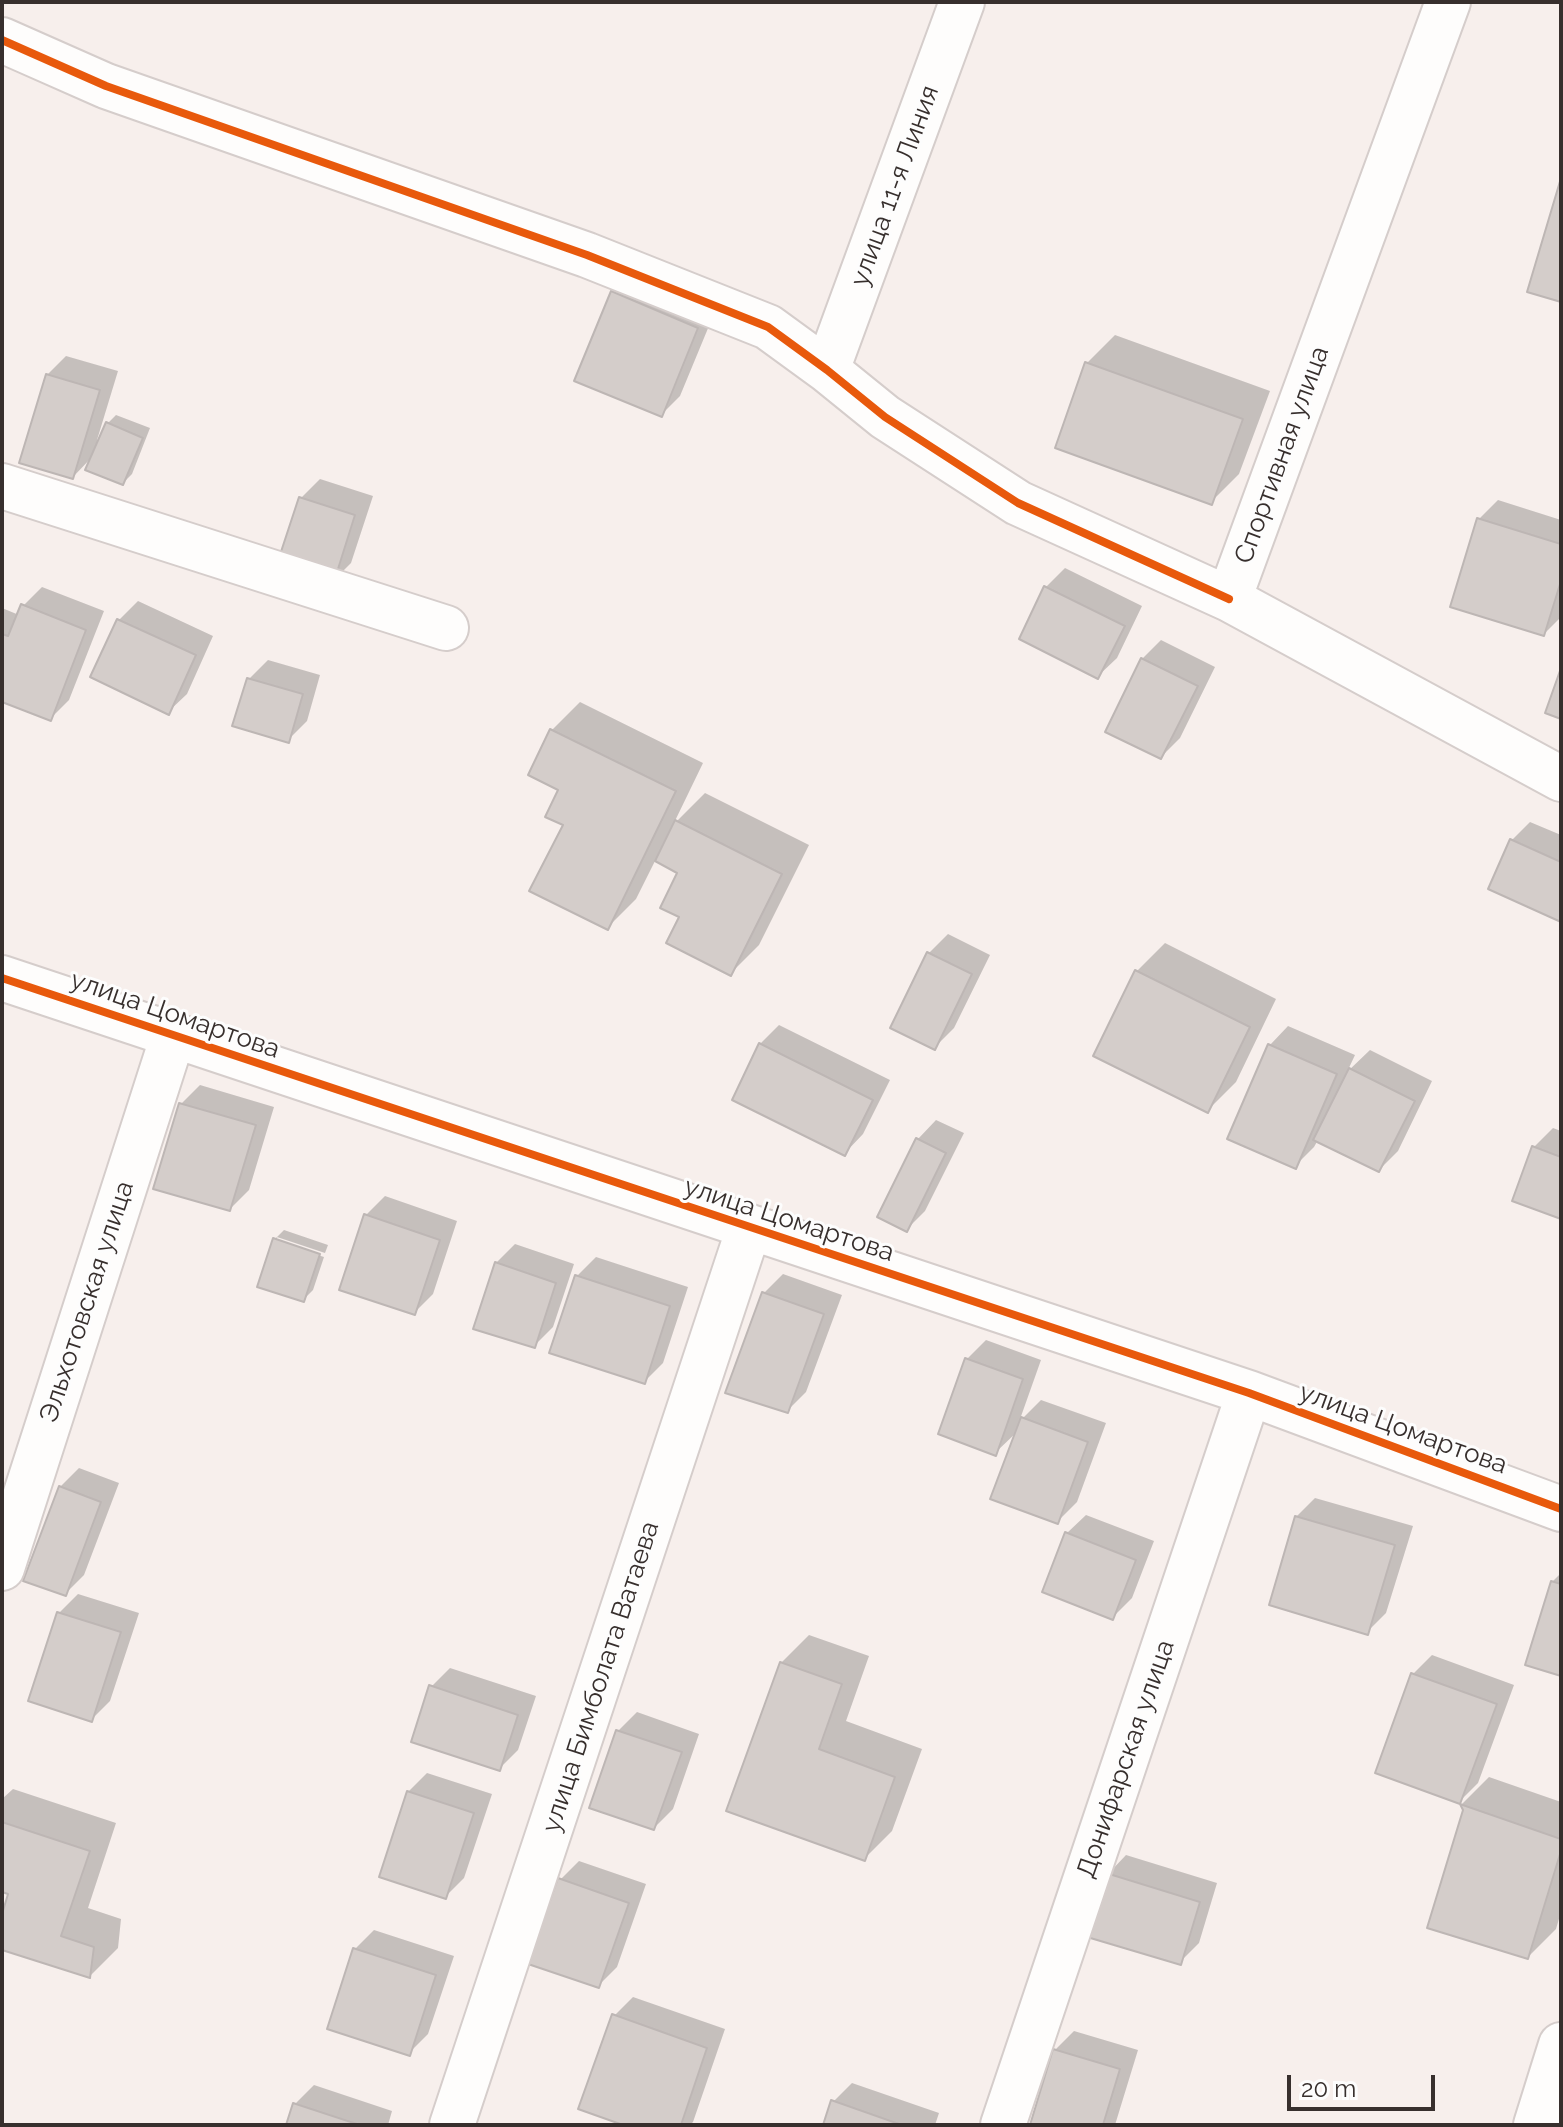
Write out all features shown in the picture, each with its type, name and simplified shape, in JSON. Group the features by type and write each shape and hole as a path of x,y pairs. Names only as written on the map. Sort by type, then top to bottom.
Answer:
{"street":[{"name":"улица 11-я Линия","path":"827,370 962,2"},
{"name":"Спортивная улица","path":"1229,599 1448,2"},
{"path":"2,40 106,86 587,255 768,327 885,417 1018,503 1229,599 1561,779"},
{"path":"2,486 446,628"},
{"name":"улица Цомартова","path":"2,978 1249,1393 1561,1509"},
{"name":"Эльхотовская улица","path":"2,1568 173,1036"},
{"name":"улица Бимболата Ватаева","path":"452,2125 749,1228"},
{"name":"Донифарская улица","path":"1003,2125 1249,1393"},
{"path":"1536,2125 1561,2045"}],"building":[{"path":"1561,178 1561,302 1527,292"},
{"path":"611,291 698,328 662,417 574,381"},
{"path":"1085,362 1243,419 1212,505 1055,448"},
{"path":"46,374 100,390 73,479 19,463"},
{"path":"106,422 143,438 123,485 85,470"},
{"path":"299,497 355,515 333,585 276,567"},
{"path":"1477,518 1561,544 1561,581 1544,636 1450,607"},
{"path":"1044,586 1125,626 1098,679 1019,639"},
{"path":"21,604 86,630 51,721 2,702 2,634 8,636"},
{"path":"117,619 196,655 169,715 90,677"},
{"path":"1141,658 1198,686 1161,759 1105,732"},
{"path":"1561,668 1561,719 1545,713"},
{"path":"247,678 303,694 289,743 232,726"},
{"path":"550,729 676,791 608,930 529,891 563,825 545,817 558,790 528,775"},
{"path":"675,820 782,874 731,976 666,943 679,917 660,908 677,873 655,861"},
{"path":"1510,839 1561,862 1561,922 1488,889"},
{"path":"927,952 972,974 935,1050 890,1028"},
{"path":"1135,970 1250,1027 1208,1113 1093,1056"},
{"path":"759,1043 873,1100 845,1156 732,1100"},
{"path":"1268,1044 1337,1074 1296,1169 1227,1139"},
{"path":"1349,1068 1415,1101 1379,1172 1313,1140"},
{"path":"179,1103 256,1125 230,1211 153,1189"},
{"path":"916,1138 946,1153 907,1232 877,1217"},
{"path":"1532,1146 1561,1157 1561,1219 1512,1201"},
{"path":"364,1214 440,1240 415,1315 339,1290"},
{"path":"273,1238 320,1254 304,1302 257,1287"},
{"path":"495,1262 556,1283 535,1348 473,1329"},
{"path":"575,1275 670,1306 645,1384 549,1353"},
{"path":"762,1292 824,1314 788,1413 725,1393"},
{"path":"965,1358 1023,1379 996,1456 938,1434"},
{"path":"1021,1417 1088,1442 1058,1524 990,1499"},
{"path":"59,1486 101,1502 66,1596 23,1581"},
{"path":"1295,1516 1395,1545 1368,1635 1269,1605"},
{"path":"1065,1532 1136,1560 1113,1620 1042,1592"},
{"path":"1551,1581 1561,1584 1561,1676 1525,1665"},
{"path":"57,1612 121,1632 92,1722 28,1701"},
{"path":"780,1662 842,1684 819,1749 895,1777 865,1861 726,1811"},
{"path":"1411,1673 1497,1704 1460,1804 1375,1773"},
{"path":"429,1685 518,1715 500,1771 411,1742"},
{"path":"616,1730 682,1752 654,1830 589,1808"},
{"path":"407,1791 474,1813 446,1899 379,1877"},
{"path":"1460,1804 1561,1839 1561,1851 1528,1959 1427,1928 1463,1810"},
{"path":"2,1822 90,1851 61,1936 94,1947 90,1978 2,1950 2,1914 8,1894 2,1892"},
{"path":"1106,1873 1200,1902 1181,1965 1087,1937"},
{"path":"558,1878 629,1903 599,1988 528,1964"},
{"path":"353,1948 436,1975 410,2056 327,2029"},
{"path":"612,2014 707,2048 681,2125 623,2125 578,2109"},
{"path":"1053,2049 1120,2069 1103,2125 1030,2125"},
{"path":"831,2100 902,2125 823,2125"},
{"path":"293,2103 360,2125 286,2125"}],"cycle path":[{"path":"2,40 106,86 587,255 768,327 885,417 1018,503 1229,599"},
{"path":"2,978 1249,1393 1561,1509"}]}
